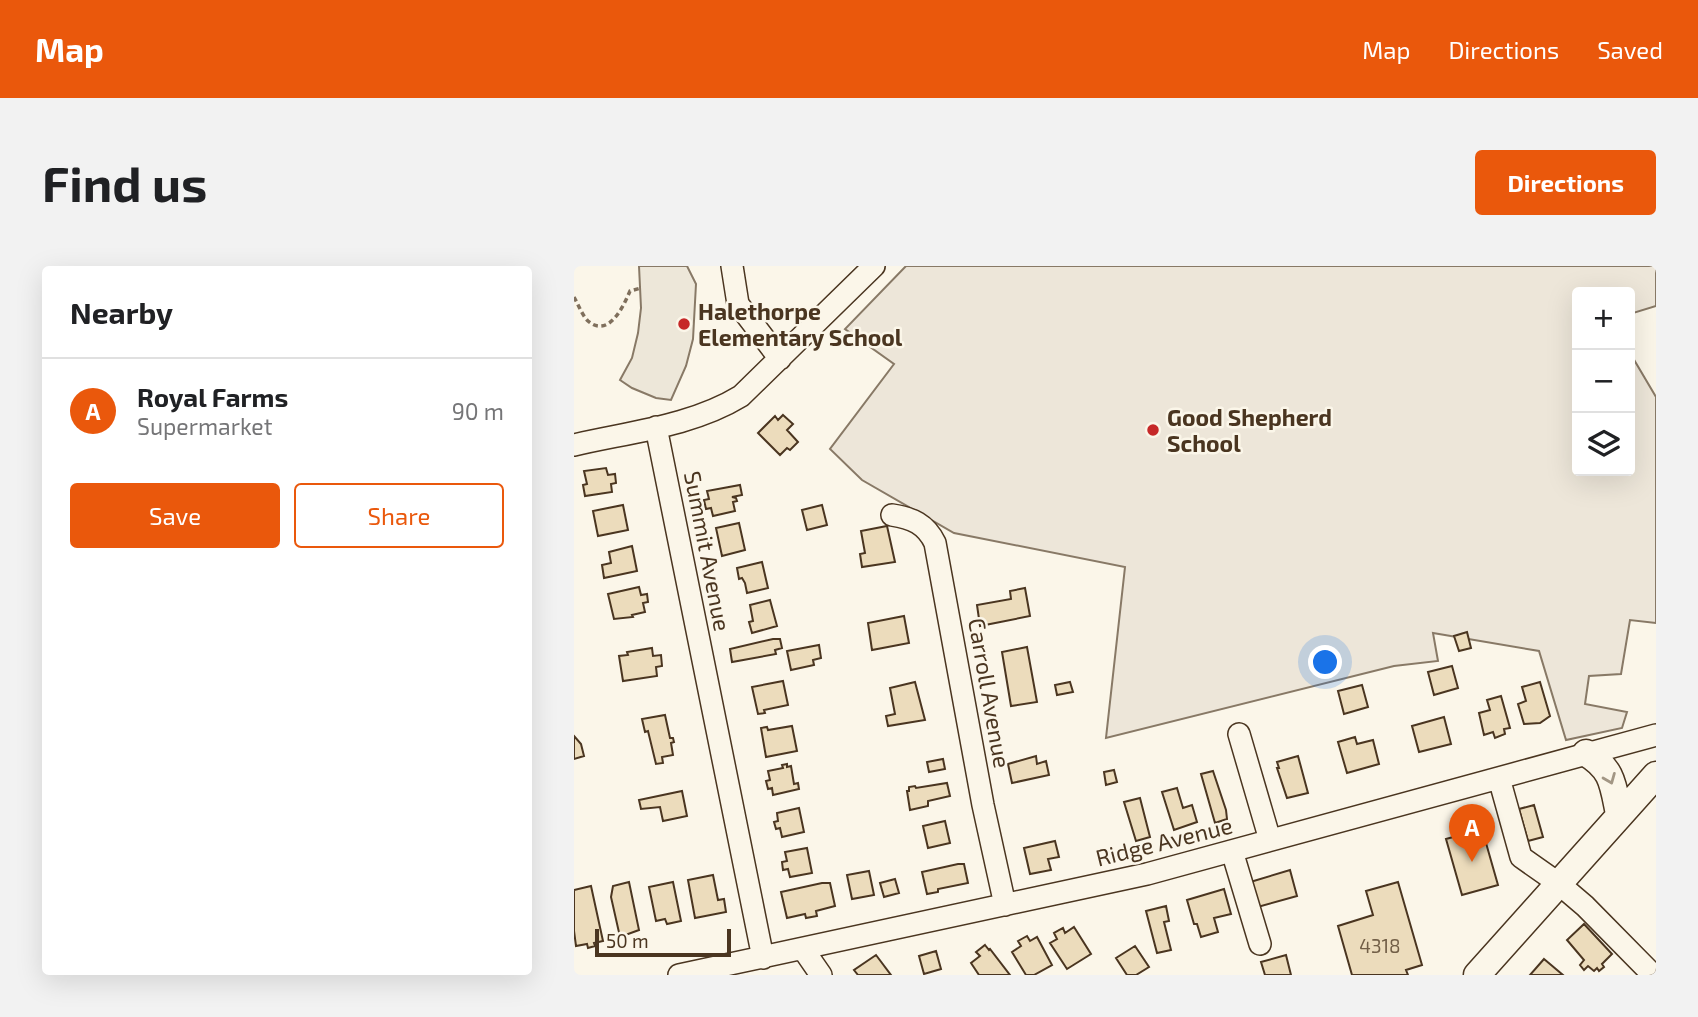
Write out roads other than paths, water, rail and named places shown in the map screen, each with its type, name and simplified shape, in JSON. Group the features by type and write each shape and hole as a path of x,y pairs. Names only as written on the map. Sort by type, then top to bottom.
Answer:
{"main road":[{"path":"1586,753 1601,761 1608,771 1619,814"},
{"path":"1477,975 1656,775"}],"street":[{"path":"732,266 738,304 780,359"},
{"path":"574,445 702,416 723,407 741,396 874,266"},
{"name":"Summit Avenue","path":"656,426 763,958"},
{"name":"Carroll Avenue","path":"892,514 919,523 929,531 935,544 983,805 1005,905"},
{"path":"1239,734 1270,840"},
{"name":"Ridge Avenue","path":"679,975 1147,874 1656,734"},
{"path":"1499,778 1521,857 1586,906 1653,975"},
{"path":"1232,851 1260,944"},
{"path":"803,949 821,975"}],"place":[{"name":"Halethorpe Elementary School","path":"684,324"},
{"name":"Good Shepherd School","path":"1153,430"},
{"name":"Royal Farms","path":"1472,862"}]}
